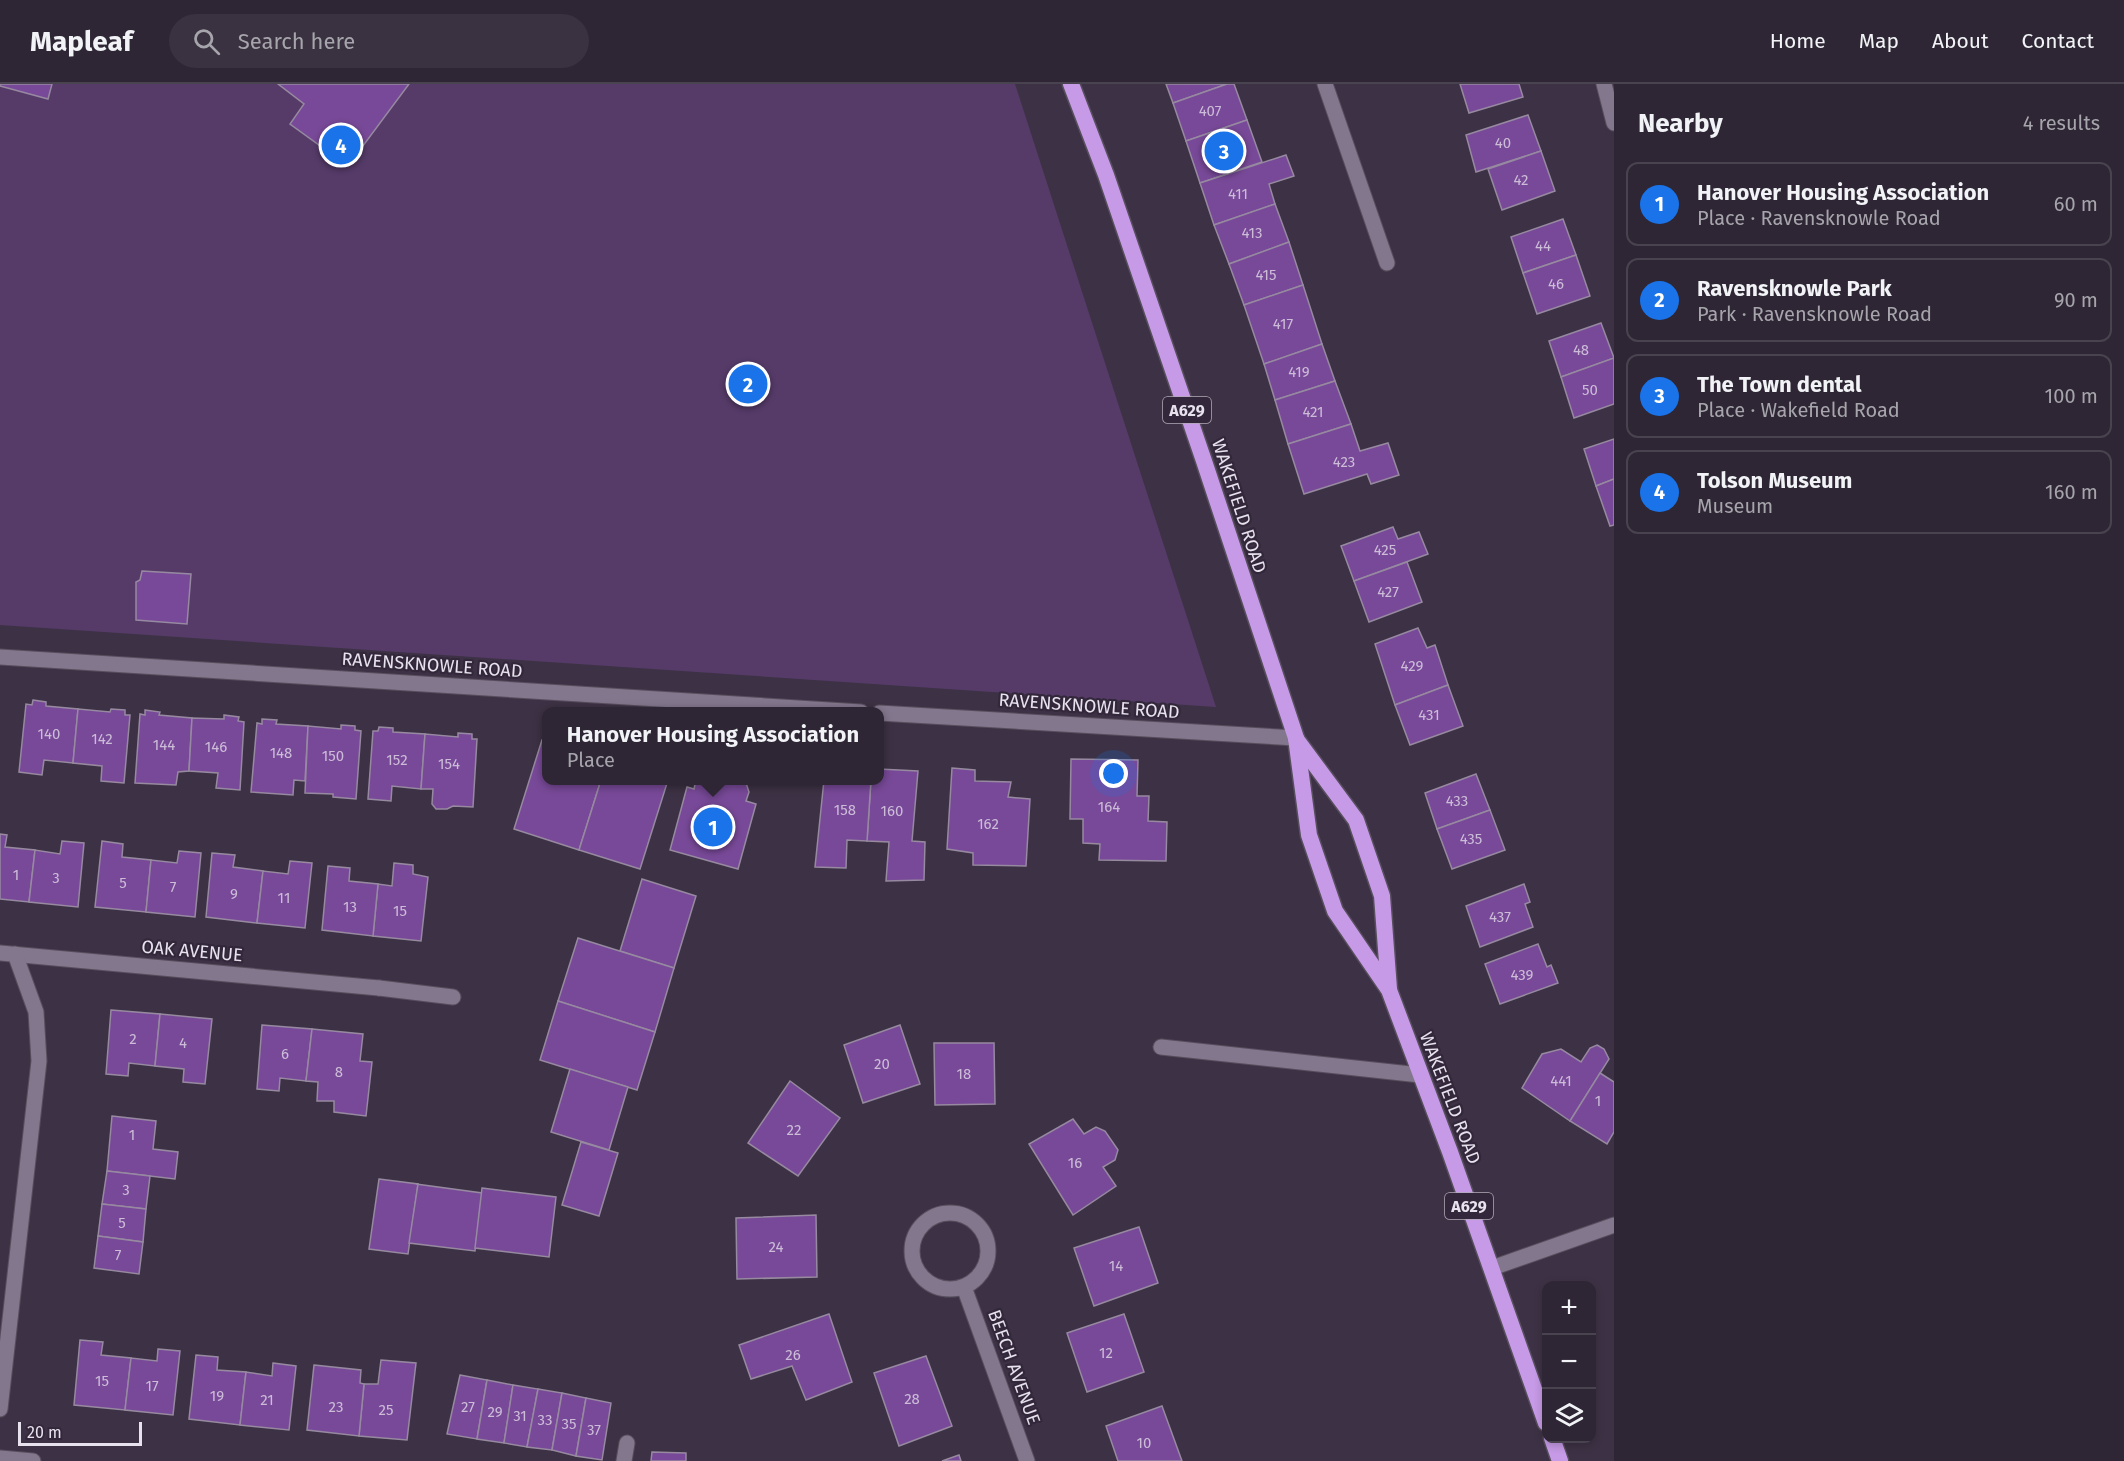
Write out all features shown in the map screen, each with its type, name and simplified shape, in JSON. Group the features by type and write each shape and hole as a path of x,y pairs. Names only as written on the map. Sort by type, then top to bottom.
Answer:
{"highway":[{"name":"WAKEFIELD ROAD","path":"1071,84 1110,186 1296,738 1309,835 1335,911 1389,990 1492,1268 1542,1412"},
{"name":"WAKEFIELD ROAD","path":"1296,738 1356,820 1359,828 1382,896 1389,990"},
{"path":"1554,1443 1560,1461"}],"street":[{"path":"1324,84 1387,263"},
{"path":"1604,84 1614,123"},
{"name":"RAVENSKNOWLE ROAD","path":"0,657 797,707"},
{"name":"RAVENSKNOWLE ROAD","path":"884,713 1296,738"},
{"path":"0,1409 39,1060 36,1011 8,954"},
{"name":"OAK AVENUE","path":"8,954 380,988 453,997"},
{"path":"1161,1047 1420,1075"},
{"path":"952,1212 964,1214 980,1227 988,1244 988,1257 983,1270 975,1280 964,1287 952,1289 929,1283 915,1264 912,1252 913,1241 918,1230 927,1220 938,1214 952,1212"},
{"path":"1492,1268 1614,1225"},
{"name":"BEECH AVENUE","path":"964,1287 1028,1461"},
{"path":"624,1461 627,1443"},
{"path":"0,1458 33,1461"}],"shaded area":[{"path":"0,84 1015,84 1216,707 0,625"}],"building":[{"path":"0,84 52,84 48,99 0,86"},
{"path":"278,84 409,84 348,166 290,124 304,104"},
{"path":"1166,84 1227,84 1173,103"},
{"path":"1227,84 1234,84 1247,120 1186,141 1173,103"},
{"path":"1460,84 1519,84 1523,97 1469,113"},
{"path":"1528,115 1541,151 1476,172 1466,135"},
{"path":"1247,120 1262,162 1200,183 1186,141"},
{"path":"1541,151 1555,191 1502,210 1488,169"},
{"path":"1286,155 1294,176 1269,184 1275,204 1214,225 1200,183"},
{"path":"1275,204 1289,242 1229,264 1214,225"},
{"path":"1563,219 1576,255 1523,273 1511,237"},
{"path":"1289,242 1303,285 1244,305 1229,264"},
{"path":"1576,255 1590,296 1537,314 1523,273"},
{"path":"1303,285 1322,344 1264,364 1244,305"},
{"path":"1601,323 1614,358 1561,377 1549,341"},
{"path":"1322,344 1335,381 1275,400 1264,364"},
{"path":"1614,358 1614,404 1574,418 1561,377"},
{"path":"1335,381 1351,424 1288,444 1275,400"},
{"path":"1351,424 1360,451 1388,443 1399,475 1371,484 1367,474 1304,494 1288,444"},
{"path":"1614,439 1614,479 1596,486 1584,449"},
{"path":"1614,479 1614,525 1610,526 1596,486"},
{"path":"1393,527 1398,539 1419,532 1428,554 1354,581 1341,546"},
{"path":"1407,562 1422,602 1369,622 1354,581"},
{"path":"142,571 191,574 187,624 136,620 136,582 140,580"},
{"path":"1418,628 1427,648 1435,645 1448,685 1395,705 1375,644"},
{"path":"1448,685 1463,726 1410,745 1395,705"},
{"path":"33,700 46,702 46,706 78,709 73,763 44,760 42,775 19,772 26,704 32,705"},
{"path":"78,709 110,712 111,709 125,710 125,715 130,715 124,783 101,781 102,766 73,763"},
{"path":"145,710 160,712 159,715 192,718 189,771 178,772 176,785 135,783 140,714 145,715"},
{"path":"224,715 239,717 238,721 244,722 240,790 216,788 218,773 189,771 192,718 224,719"},
{"path":"262,719 277,720 276,724 308,726 305,781 294,780 293,795 251,792 257,723 262,724"},
{"path":"341,725 355,726 355,730 361,731 356,799 333,797 333,794 305,793 308,726 341,729"},
{"path":"379,727 393,728 393,732 425,734 421,789 392,786 391,801 368,799 373,731 378,731"},
{"path":"458,733 472,734 472,739 477,739 473,807 453,806 447,809 436,809 432,804 433,789 421,789 425,734 458,737"},
{"path":"542,740 542,785 599,785 579,850 514,829"},
{"path":"1071,759 1138,760 1137,796 1149,796 1148,821 1167,822 1166,861 1099,860 1100,844 1083,843 1083,819 1070,819"},
{"path":"952,768 975,770 975,781 1011,782 1008,797 1030,799 1026,866 973,865 973,853 947,849"},
{"path":"884,769 918,771 912,841 925,842 924,880 886,881 889,842 867,841 871,785 884,785"},
{"path":"1476,774 1490,810 1437,829 1425,793"},
{"path":"599,785 666,785 640,869 579,850"},
{"path":"695,785 747,785 749,792 746,801 756,804 738,869 670,850 687,787 694,789"},
{"path":"823,785 871,785 867,841 847,840 846,868 815,867"},
{"path":"1490,810 1505,850 1452,869 1437,829"},
{"path":"0,834 7,835 5,847 35,850 29,902 0,899"},
{"path":"62,841 84,843 78,907 29,902 35,850 60,854"},
{"path":"102,841 123,844 122,857 151,860 146,912 95,907"},
{"path":"179,851 201,853 195,917 146,912 151,860 177,863"},
{"path":"212,853 235,855 233,867 263,871 257,923 206,917"},
{"path":"290,861 312,863 305,928 257,923 263,871 288,874"},
{"path":"394,863 413,865 413,874 428,877 421,941 373,936 378,884 392,886"},
{"path":"328,866 350,868 349,881 378,884 373,936 322,930"},
{"path":"642,879 696,896 674,968 620,951"},
{"path":"1524,884 1530,902 1525,904 1533,927 1480,947 1466,906"},
{"path":"578,938 674,968 655,1032 558,1001"},
{"path":"1538,944 1547,967 1551,965 1558,983 1500,1004 1485,964"},
{"path":"558,1001 655,1032 637,1090 540,1060"},
{"path":"111,1010 160,1014 155,1066 129,1063 128,1076 106,1074"},
{"path":"160,1014 212,1019 205,1084 183,1082 184,1069 155,1066"},
{"path":"262,1025 312,1029 306,1081 280,1078 279,1091 257,1089"},
{"path":"900,1025 920,1084 863,1103 844,1045"},
{"path":"312,1029 363,1034 360,1061 372,1062 366,1116 334,1112 334,1101 317,1101 318,1082 306,1081"},
{"path":"934,1043 994,1043 995,1104 935,1105"},
{"path":"1597,1045 1604,1049 1609,1059 1570,1121 1522,1088 1542,1054 1561,1049 1581,1062 1590,1048"},
{"path":"570,1069 628,1087 609,1150 551,1132"},
{"path":"1600,1073 1614,1082 1614,1132 1607,1144 1570,1121"},
{"path":"790,1081 840,1118 798,1176 748,1143"},
{"path":"112,1116 156,1121 153,1149 178,1152 175,1179 107,1171"},
{"path":"1073,1119 1084,1134 1096,1127 1105,1131 1118,1150 1115,1160 1103,1167 1116,1186 1073,1215 1029,1144"},
{"path":"581,1142 618,1153 599,1216 562,1205"},
{"path":"107,1171 150,1176 146,1209 102,1204"},
{"path":"379,1179 418,1184 408,1254 369,1249"},
{"path":"418,1184 482,1193 475,1251 409,1243"},
{"path":"482,1188 556,1197 549,1257 475,1248"},
{"path":"102,1204 146,1209 143,1242 98,1236"},
{"path":"816,1215 817,1277 737,1279 736,1218"},
{"path":"1139,1227 1158,1283 1094,1306 1074,1248"},
{"path":"98,1236 143,1242 139,1274 94,1268"},
{"path":"829,1314 852,1382 806,1400 792,1366 751,1379 739,1345"},
{"path":"1124,1314 1144,1372 1087,1392 1067,1333"},
{"path":"80,1340 103,1342 101,1355 131,1358 125,1410 74,1405"},
{"path":"158,1349 180,1351 173,1415 125,1410 131,1358 157,1361"},
{"path":"196,1355 218,1357 217,1370 246,1372 240,1425 189,1419"},
{"path":"926,1356 952,1426 899,1446 874,1373"},
{"path":"381,1360 416,1363 407,1440 359,1436 364,1384 378,1384"},
{"path":"273,1363 296,1366 289,1430 240,1425 246,1372 272,1376"},
{"path":"314,1365 361,1370 360,1383 364,1384 359,1436 307,1430"},
{"path":"460,1375 487,1380 477,1439 447,1434"},
{"path":"487,1380 513,1385 504,1443 477,1439"},
{"path":"513,1385 538,1389 527,1447 504,1443"},
{"path":"538,1389 562,1393 552,1450 527,1447"},
{"path":"562,1393 586,1398 576,1456 552,1450"},
{"path":"586,1398 611,1403 602,1460 576,1456"},
{"path":"1162,1406 1182,1461 1118,1461 1106,1426"},
{"path":"652,1452 686,1453 686,1461 651,1461"},
{"path":"959,1455 961,1461 942,1461"}],"place":[{"name":"Tolson Museum","path":"341,145"},
{"name":"The Town dental","path":"1224,151"},
{"name":"Ravensknowle Park","path":"748,384"},
{"name":"Hanover Housing Association","path":"713,827"}]}
